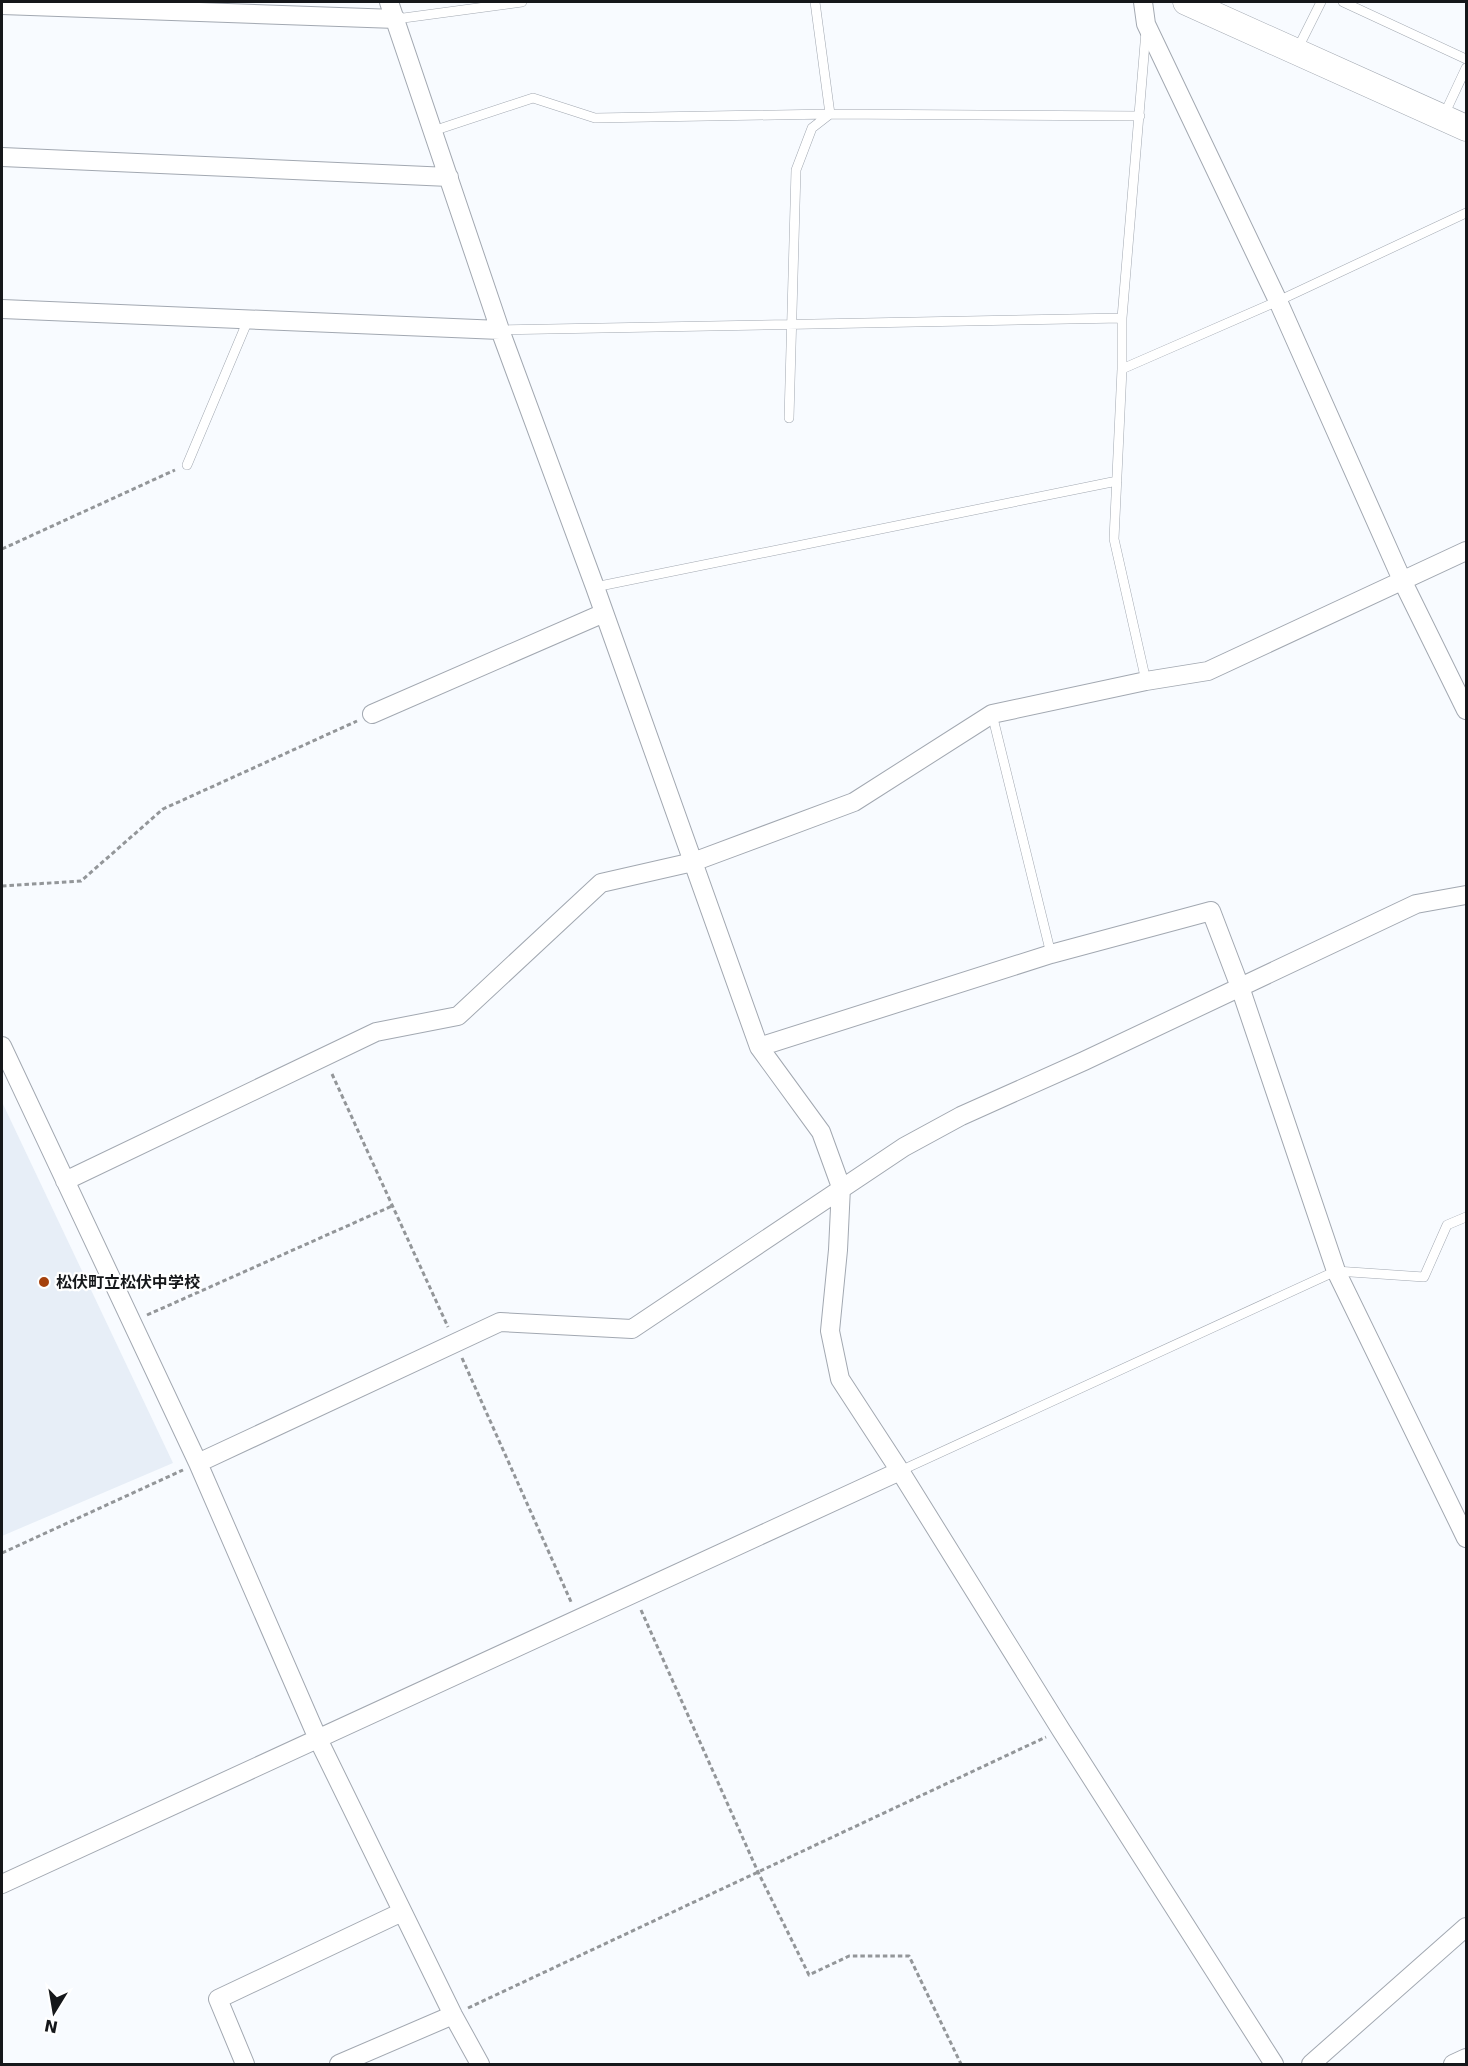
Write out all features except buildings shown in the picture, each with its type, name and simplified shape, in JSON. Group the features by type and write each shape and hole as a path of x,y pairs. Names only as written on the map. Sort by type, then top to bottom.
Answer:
{"street":[{"path":"389,2 500,330 595,587 759,1047 821,1132 841,1188 830,1331 840,1379 1274,2064"},
{"path":"1185,2 1297,50 1467,128"},
{"path":"2,5 396,19"},
{"path":"1142,8 1278,301 1402,580 1467,710"},
{"path":"2,158 449,177"},
{"path":"2,309 500,330"},
{"path":"65,1181 376,1032 458,1016 601,883 693,861 854,802 992,714 1146,681 1208,671 1467,551"},
{"path":"372,714 604,612"},
{"path":"198,1463 500,1322 632,1329 904,1147 961,1116 1084,1061 1416,903 1467,895"},
{"path":"759,1047 1051,954 1210,911 1240,987 1336,1271 1467,1538"},
{"path":"2,1046 198,1463 318,1739 453,2015 480,2064"},
{"path":"2,1884 900,1471"},
{"path":"245,2064 218,1999 402,1912"},
{"path":"1311,2064 1467,1927"},
{"path":"339,2064 453,2015"},
{"path":"1453,2064 1467,2058"}],"lane":[{"path":"396,19 467,5 522,2"},
{"path":"816,2 830,114"},
{"path":"1297,50 1321,2"},
{"path":"1342,2 1467,59"},
{"path":"1142,8 1140,116 1122,318 1122,369 1114,539 1146,681"},
{"path":"1443,117 1467,68"},
{"path":"433,131 533,98 595,118 830,114 1140,116"},
{"path":"789,418 796,170 812,128 830,114"},
{"path":"1122,369 1278,301 1467,213"},
{"path":"500,330 1122,318"},
{"path":"187,465 248,320"},
{"path":"595,587 1117,482"},
{"path":"992,714 1051,954"},
{"path":"900,1471 1336,1271 1424,1277 1447,1226 1467,1217"}],"path":[{"path":"2,549 187,465"},
{"path":"2,886 81,881 163,809 372,714"},
{"path":"132,1322 392,1206"},
{"path":"2,1553 198,1463"},
{"path":"633,1594 758,1872 809,1974 849,1956 909,1956 961,2064"},
{"path":"453,2015 1061,1730"}],"shaded area":[{"name":"松伏町立松伏中学校","path":"2,1102 173,1463 2,1536"}],"place":[{"name":"松伏町立松伏中学校","path":"44,1282"}]}
